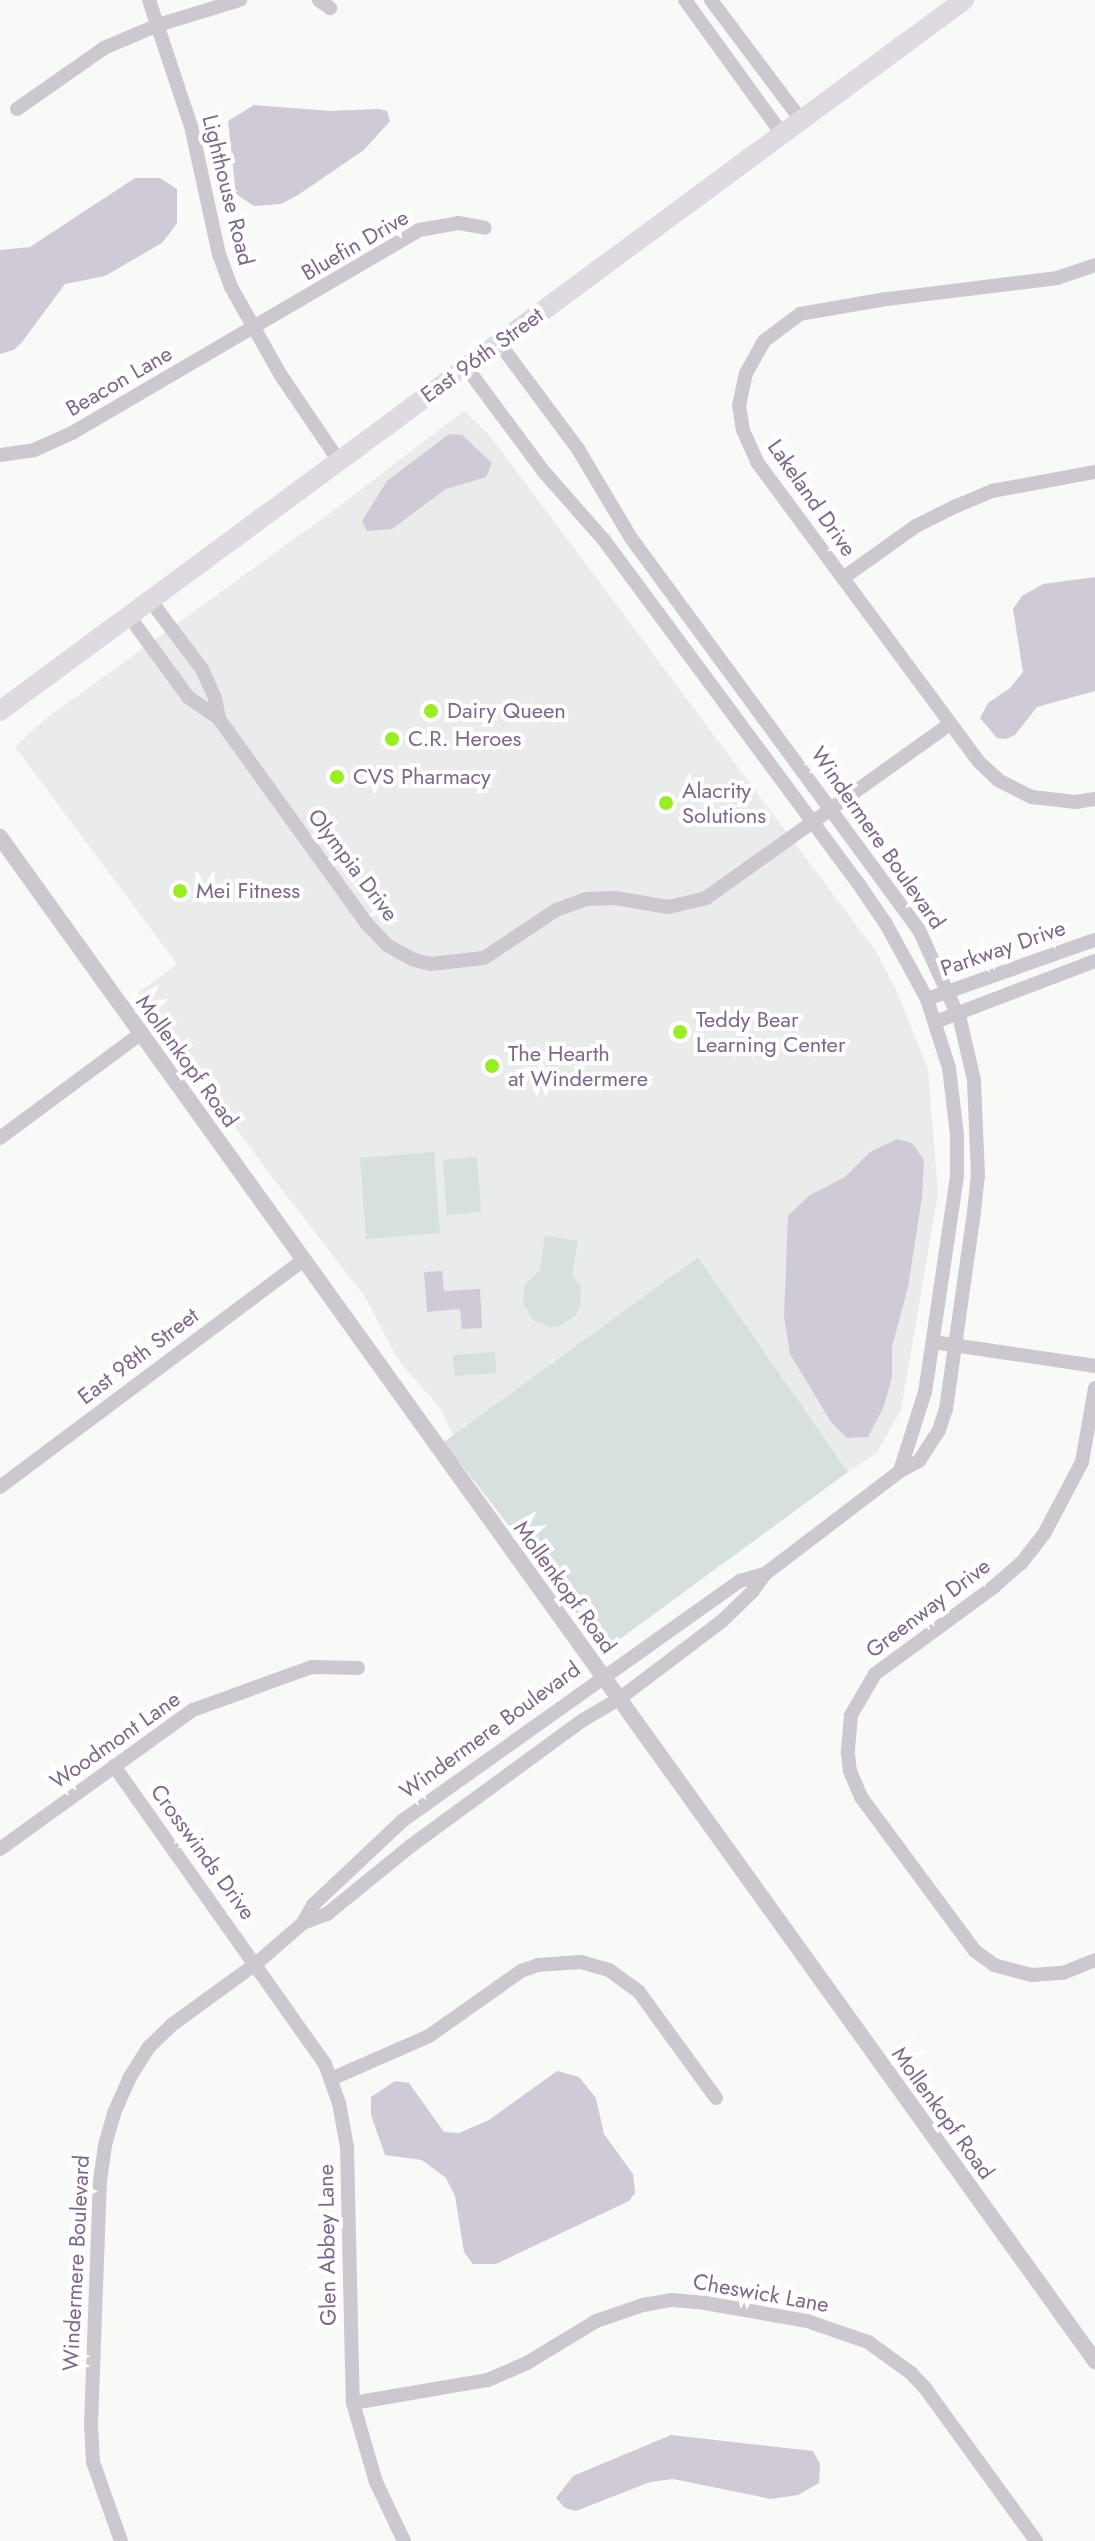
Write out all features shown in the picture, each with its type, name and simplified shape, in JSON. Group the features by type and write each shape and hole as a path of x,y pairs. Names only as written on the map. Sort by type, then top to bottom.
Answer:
{"main road":[{"name":"East 96th Street","path":"0,711 964,0"}],"street":[{"name":"Lighthouse Road","path":"149,0 191,126 223,267 253,329 304,414 339,461"},
{"path":"17,109 104,48 158,25 240,0"},
{"path":"685,0 782,134"},
{"path":"711,0 801,120"},
{"name":"Bluefin Drive","path":"253,329 419,230 458,223 485,228"},
{"name":"Lakeland Drive","path":"1095,265 1058,278 812,310 784,324 764,341 742,387 740,417 747,444 979,762 1007,786 1049,801 1095,799"},
{"name":"Beacon Lane","path":"0,455 34,450 72,433 253,329"},
{"name":"Windermere Boulevard","path":"303,1923 327,1914 424,1836 583,1720 619,1699 722,1621 752,1592 765,1574 900,1471 919,1461 939,1430 956,1345 978,1176 974,1080 958,1013 919,930 631,538 578,449 499,343"},
{"name":"Windermere Boulevard","path":"466,367 544,472 604,540 814,824 886,924 927,999 954,1103 957,1176 921,1413 904,1451 900,1471"},
{"path":"843,578 916,526 992,491 1095,472"},
{"name":"Olympia Drive","path":"150,600 202,669 215,698 219,719 367,924 387,945 431,964 484,958 556,910 586,899 615,898 668,907 706,898 814,824 950,724"},
{"name":"Olympia Drive","path":"129,616 181,689 200,709 219,719"},
{"name":"Mollenkopf Road","path":"0,837 1095,2361"},
{"name":"Parkway Drive","path":"927,999 948,989 1095,940"},
{"name":"Parkway Drive","path":"935,1022 1095,961"},
{"path":"0,1138 140,1034"},
{"name":"East 98th Street","path":"0,1487 303,1260"},
{"path":"933,1342 1095,1366"},
{"name":"Greenway Drive","path":"1095,1388 1082,1462 1044,1534 1021,1563 995,1586 875,1674 851,1715 848,1753 850,1771 861,1797 975,1951 994,1965 1034,1976 1063,1973 1095,1960"},
{"name":"Windermere Boulevard","path":"121,2541 93,2462 91,2425 105,2145 120,2096 149,2047 173,2024 257,1963 303,1923 313,1905 389,1831 603,1675 740,1581 765,1574"},
{"name":"Woodmont Lane","path":"0,1849 183,1717 218,1699 312,1667 358,1668"},
{"name":"Crosswinds Drive","path":"114,1766 257,1963"},
{"path":"331,2079 429,2036 521,1971 538,1965 581,1962 609,1970 639,1992 716,2098"},
{"name":"Glen Abbey Lane","path":"257,1963 318,2050 331,2079 347,2147 353,2403 376,2482 404,2541"},
{"name":"Cheswick Lane","path":"353,2403 488,2380 527,2363 596,2321 643,2305 672,2300 705,2303 807,2321 868,2342 911,2373 1036,2541"}],"shaded area":[{"path":"254,105 330,111 379,109 387,111 390,121 364,150 298,195 281,204 254,206 236,194 228,121"},
{"path":"135,178 160,178 177,189 177,223 172,230 162,243 105,276 65,284 22,342 14,350 0,354 0,250 30,247"},
{"path":"464,411 489,435 877,953 898,994 928,1069 938,1194 901,1410 877,1453 848,1472 698,1257 453,1436 441,1409 398,1360 365,1297 266,1169 163,1028 153,1008 138,993 177,964 15,747 44,720 330,513"},
{"path":"449,434 462,435 492,463 486,477 446,489 392,529 367,531 362,521 387,481"},
{"path":"1095,577 1095,691 1037,707 1015,735 1006,739 997,738 980,718 988,703 1010,688 1023,672 1013,609 1022,596 1043,584"},
{"path":"897,1139 912,1143 924,1160 922,1197 908,1287 892,1347 892,1377 884,1406 868,1437 847,1438 831,1422 790,1354 784,1317 788,1216 810,1195 845,1177 870,1152"},
{"path":"434,1152 440,1233 366,1239 360,1158"},
{"path":"477,1157 481,1212 447,1215 443,1160"},
{"path":"545,1236 578,1241 572,1275 581,1287 580,1307 575,1316 559,1326 550,1327 533,1320 523,1303 525,1285 540,1270"},
{"path":"698,1257 848,1472 605,1650 444,1442"},
{"path":"442,1271 444,1291 480,1289 482,1328 462,1329 460,1309 427,1312 424,1272"},
{"path":"495,1352 496,1373 455,1376 453,1355"},
{"path":"557,2071 579,2077 596,2098 604,2134 633,2174 635,2193 629,2201 496,2264 473,2264 464,2252 455,2196 446,2178 422,2160 385,2155 371,2115 371,2097 395,2081 409,2083 444,2132 459,2133 489,2120"},
{"path":"671,2435 813,2451 820,2464 819,2483 798,2495 771,2499 673,2479 650,2482 576,2511 565,2508 556,2498 573,2476"}],"place":[{"name":"Dairy Queen","path":"431,711"},
{"name":"C.R. Heroes","path":"392,739"},
{"name":"CVS Pharmacy","path":"337,777"},
{"name":"Alacrity Solutions","path":"666,803"},
{"name":"Mei Fitness","path":"180,891"},
{"name":"Teddy Bear Learning Center","path":"680,1032"},
{"name":"The Hearth at Windermere","path":"492,1066"}]}
